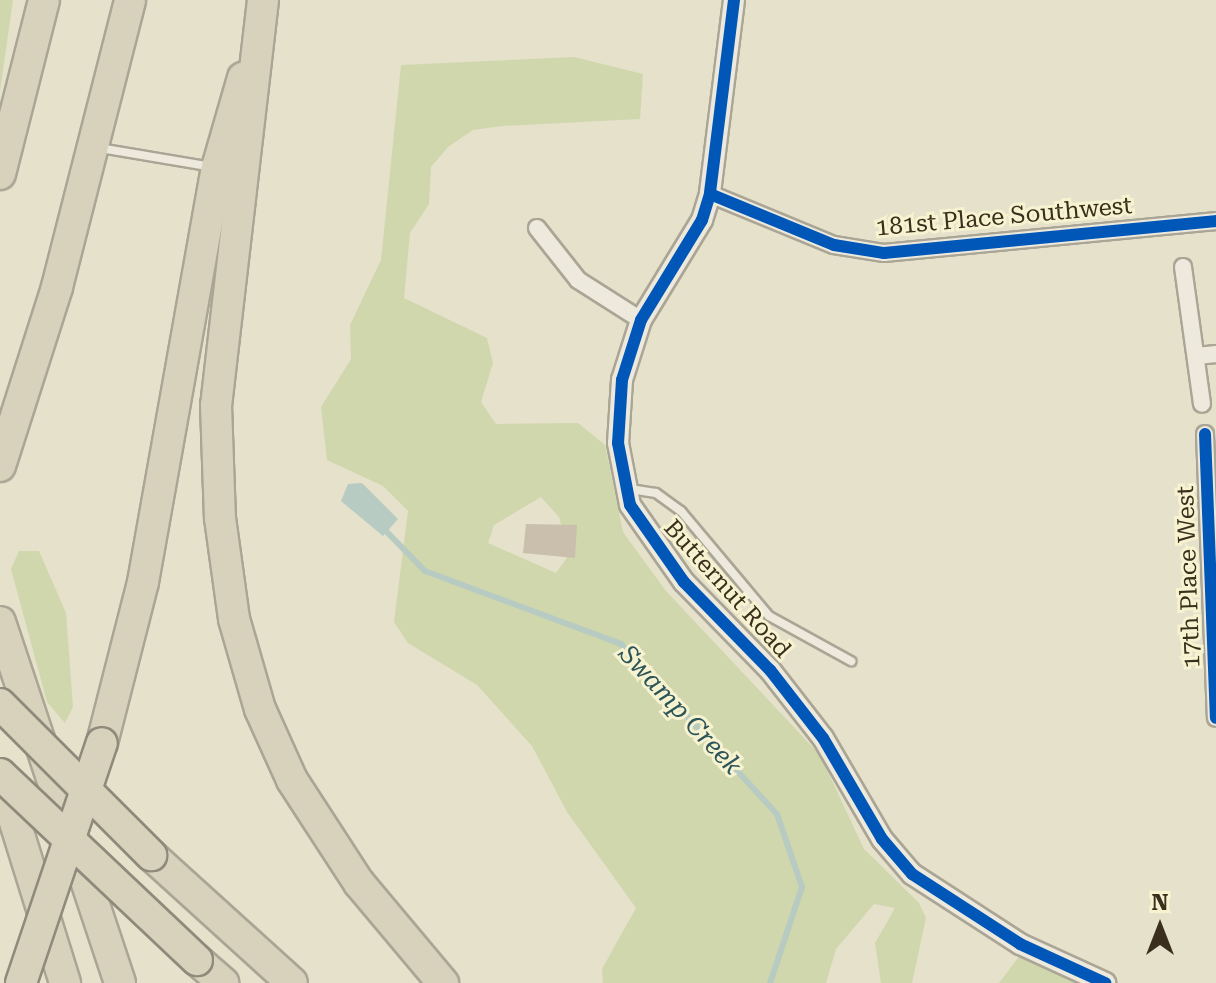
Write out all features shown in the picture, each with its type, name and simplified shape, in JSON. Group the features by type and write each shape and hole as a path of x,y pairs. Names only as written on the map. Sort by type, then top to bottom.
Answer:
{"highway":[{"path":"0,174 44,0"},
{"path":"0,466 95,147 130,0"},
{"path":"21,983 102,743 143,582 217,168 262,7"},
{"path":"262,7 216,405 220,518 234,619 260,709 292,780 359,883 443,983"},
{"path":"0,622 120,983"},
{"path":"0,704 151,855"},
{"path":"0,721 292,983"},
{"path":"0,774 223,983"},
{"path":"0,774 65,983"}],"street":[{"name":"Butternut Road","path":"734,0 710,194 702,220 641,320 619,401 625,489 639,522 684,582 770,670 823,738 882,839 912,874 1020,944 1105,983"},
{"name":"181st Place Southwest","path":"710,194 834,245 884,253 1216,221"},
{"path":"537,228 578,280 641,320"},
{"path":"1183,267 1202,404"},
{"path":"1197,356 1216,354"},
{"name":"17th Place West","path":"1205,434 1216,718"}],"lane":[{"path":"95,147 217,168"},
{"path":"625,489 656,493 681,511 769,616 851,661"}],"green space":[{"path":"0,0 13,0 0,91"},
{"path":"574,57 643,74 640,119 473,130 448,147 431,167 429,204 410,233 404,298 487,338 493,363 481,402 496,424 578,423 605,445 623,532 666,591 820,755 864,849 919,903 926,918 912,983 881,983 875,943 895,908 874,904 836,949 826,983 603,983 602,969 636,908 567,812 532,746 477,685 408,643 394,622 408,511 383,486 327,460 321,407 351,359 350,325 381,260 401,65","holes":["541,497 559,517 566,540 566,559 556,573 488,543 494,525"]},
{"path":"19,551 39,551 66,613 73,707 65,723 47,702 11,569"},
{"path":"1021,954 1083,983 999,983"}],"shaded area":[{"path":"362,483 398,519 383,536 341,501 348,484"}],"building":[{"path":"526,524 577,525 575,558 523,553"}],"waterway":[{"name":"Swamp Creek","path":"384,529 425,571 621,644 777,814 802,887 770,983"}],"cycle path":[{"path":"734,0 710,194 702,220 641,320 622,380 618,443 630,505 684,582 770,670 823,738 882,839 912,874 1020,944 1105,983"},
{"path":"710,194 834,245 884,253 1216,221"},
{"path":"1205,434 1216,718"}]}
